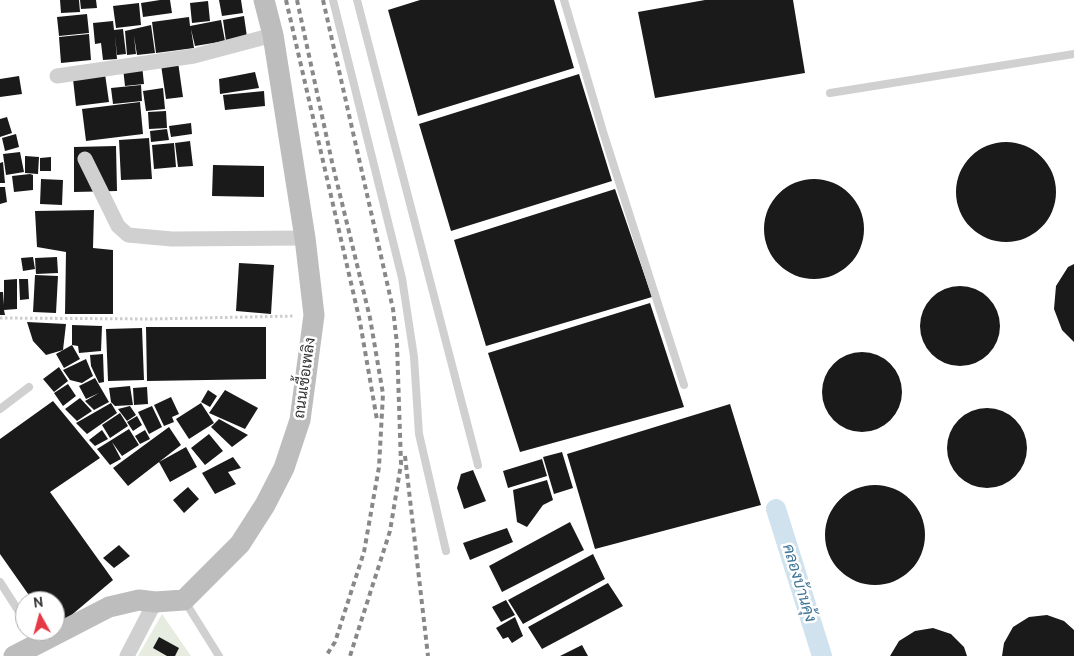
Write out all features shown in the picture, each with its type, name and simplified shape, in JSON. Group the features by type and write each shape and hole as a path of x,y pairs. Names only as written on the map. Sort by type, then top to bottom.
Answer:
{"street":[{"name":"ถนนเชื้อเพลิง","path":"184,600 240,544 265,504 284,468 300,420 314,315 305,238 273,36 264,0"},
{"path":"57,76 194,56 273,36"},
{"path":"85,159 118,226 128,235 172,239 305,238"},
{"path":"14,656 37,640 109,607 138,600 155,602 184,600"},
{"path":"127,656 155,602"}],"lane":[{"path":"333,0 402,278 414,357 418,434 446,552"},
{"path":"357,0 478,465"},
{"path":"564,0 604,135 684,384"},
{"path":"830,93 1074,54"},
{"path":"0,409 29,387"},
{"path":"0,582 15,605"},
{"path":"184,600 219,656"}],"path":[{"path":"0,318 151,319 314,315"}],"shaded area":[{"path":"162,614 191,656 138,656"}],"building":[{"path":"60,0 79,0 80,12 61,13"},
{"path":"80,0 96,0 97,8 81,9"},
{"path":"170,0 172,13 143,17 141,3"},
{"path":"219,0 241,0 243,13 222,16"},
{"path":"420,0 554,0 574,68 418,116 388,10"},
{"path":"705,0 793,0 805,73 655,98 638,12"},
{"path":"208,1 210,21 192,23 190,3"},
{"path":"139,3 141,25 116,28 113,6"},
{"path":"87,14 89,33 59,36 57,17"},
{"path":"244,16 247,37 226,41 223,20"},
{"path":"189,17 190,26 221,20 225,41 195,46 191,29 194,48 156,53 152,22"},
{"path":"113,21 114,30 123,29 126,54 117,55 115,36 117,59 103,60 101,43 95,44 93,23"},
{"path":"151,25 155,53 137,55 134,36 136,54 127,55 125,31"},
{"path":"89,34 91,60 61,63 59,37"},
{"path":"178,62 183,97 166,99 161,65"},
{"path":"142,65 144,84 125,86 123,68"},
{"path":"255,72 259,88 220,94 219,79"},
{"path":"105,74 109,102 76,106 73,79"},
{"path":"579,74 612,181 451,231 419,124"},
{"path":"19,76 22,94 0,97 0,79"},
{"path":"141,85 142,101 113,104 111,88"},
{"path":"163,88 165,109 146,111 143,91"},
{"path":"264,91 265,106 225,110 223,95"},
{"path":"140,102 143,134 86,141 82,109"},
{"path":"166,111 167,128 149,129 148,112"},
{"path":"7,117 12,133 0,137 0,119"},
{"path":"191,123 192,134 171,137 169,126"},
{"path":"167,129 169,140 151,142 150,131"},
{"path":"16,134 19,147 5,151 2,138"},
{"path":"149,138 152,179 121,180 119,140"},
{"path":"190,141 193,166 178,167 175,143"},
{"path":"1006,142 1016,143 1034,150 1048,164 1055,182 1055,202 1048,220 1034,234 1016,241 1006,242 996,241 978,234 964,220 957,202 956,192 957,182 964,164 978,150 996,143"},
{"path":"174,143 176,167 154,169 152,145"},
{"path":"116,146 117,191 74,192 74,147"},
{"path":"20,152 24,172 6,175 3,154"},
{"path":"25,156 39,157 38,174 25,173"},
{"path":"51,157 51,171 40,171 40,158"},
{"path":"3,162 5,183 0,183 0,163"},
{"path":"213,165 264,166 264,197 212,196"},
{"path":"33,175 33,190 14,192 12,176"},
{"path":"41,179 63,180 62,205 40,204"},
{"path":"814,179 833,182 850,193 861,210 864,229 861,248 850,265 833,276 814,279 795,276 778,265 767,248 764,229 767,210 778,193 795,182"},
{"path":"0,187 5,187 7,202 0,204"},
{"path":"615,189 652,297 486,346 454,240"},
{"path":"94,210 93,248 113,250 113,314 65,314 66,252 37,247 35,211"},
{"path":"33,257 35,269 23,271 21,258"},
{"path":"57,257 58,273 36,274 35,258"},
{"path":"239,263 274,265 271,314 236,311"},
{"path":"1074,264 1074,342 1062,330 1054,309 1056,286 1068,267"},
{"path":"35,275 58,276 56,313 33,312"},
{"path":"17,279 17,309 4,310 5,315 0,315 0,292 3,292 4,305 4,280"},
{"path":"19,279 28,279 29,299 20,300"},
{"path":"960,286 975,289 988,298 997,311 1000,326 997,341 988,354 975,363 960,366 945,363 932,354 923,341 920,326 923,311 932,298 945,289"},
{"path":"650,303 684,407 520,452 488,353"},
{"path":"27,322 66,324 63,350 46,355 33,341"},
{"path":"72,325 102,326 101,351 79,353 78,346 72,345"},
{"path":"146,327 266,327 266,379 147,381"},
{"path":"142,328 144,380 108,381 106,329"},
{"path":"72,345 80,359 64,368 56,354"},
{"path":"862,352 877,355 890,364 899,377 902,392 899,407 890,420 877,429 862,432 847,429 834,420 825,407 822,392 825,377 834,364 847,355"},
{"path":"103,354 104,382 99,383 91,366 90,355"},
{"path":"86,359 93,376 82,383 70,380 63,370"},
{"path":"59,367 68,381 54,392 43,379"},
{"path":"95,378 109,402 94,410 85,401 99,393 86,399 79,386"},
{"path":"68,384 76,396 63,406 54,393"},
{"path":"130,386 133,405 115,406 111,402 109,388"},
{"path":"147,387 148,404 134,405 133,388"},
{"path":"208,390 217,396 210,407 201,402"},
{"path":"225,390 258,408 245,429 209,413"},
{"path":"171,397 179,414 172,417 174,422 164,426 154,405"},
{"path":"80,398 92,411 77,421 65,409"},
{"path":"53,401 100,458 50,492 113,580 65,621 65,591 26,591 0,554 0,439"},
{"path":"111,403 117,413 87,434 76,423"},
{"path":"201,403 214,423 189,439 176,419"},
{"path":"730,404 761,505 595,549 567,454"},
{"path":"130,406 136,415 127,421 118,409"},
{"path":"152,406 162,427 149,434 138,412"},
{"path":"987,408 1002,411 1015,420 1024,433 1027,448 1024,463 1015,476 1002,485 987,488 972,485 959,476 950,463 947,448 950,433 959,420 972,411"},
{"path":"120,413 128,426 110,438 102,425"},
{"path":"137,416 142,425 133,431 127,422"},
{"path":"219,419 248,435 232,447 211,427"},
{"path":"169,427 181,445 128,486 113,468"},
{"path":"129,429 139,445 122,456 112,442 121,459 110,465 97,449"},
{"path":"102,430 108,439 95,446 89,440"},
{"path":"145,430 150,439 140,444 135,436"},
{"path":"209,434 223,451 205,465 191,448"},
{"path":"186,447 197,467 170,482 159,462"},
{"path":"562,452 573,488 554,494 543,457"},
{"path":"233,457 241,468 228,472 236,484 215,494 202,473"},
{"path":"542,459 547,476 508,488 503,471"},
{"path":"473,470 486,501 464,509 457,488 461,474"},
{"path":"547,480 553,500 543,505 527,527 517,522 513,490"},
{"path":"875,485 885,486 903,493 917,507 924,525 924,545 917,563 903,577 885,584 875,585 865,584 847,577 833,563 826,545 825,535 826,525 833,507 847,493 865,486"},
{"path":"188,487 199,499 184,513 173,500"},
{"path":"570,522 584,550 502,592 489,566"},
{"path":"507,528 513,542 470,560 463,543"},
{"path":"119,545 130,556 114,568 103,558"},
{"path":"593,554 605,579 523,624 508,600"},
{"path":"608,583 623,606 542,649 528,627"},
{"path":"506,600 515,615 501,622 492,607"},
{"path":"1047,615 1064,621 1074,630 1074,656 1002,656 1004,643 1013,627 1029,617"},
{"path":"515,617 523,636 512,643 508,637 503,639 496,628"},
{"path":"933,628 951,634 964,647 967,656 890,656 899,641 915,631"},
{"path":"159,637 179,648 175,656 167,656 153,648"},
{"path":"582,645 588,656 560,656"}],"waterway":[{"name":"คลองบ้านคุ้ง","path":"776,509 822,656"}],"railway":[{"path":"286,0 360,322 377,420"},
{"path":"297,0 332,162 370,318 383,394 379,467 364,552 335,642 326,656"},
{"path":"323,0 393,309 397,344 401,464 390,531 350,656"},
{"path":"405,456 428,656"}]}
